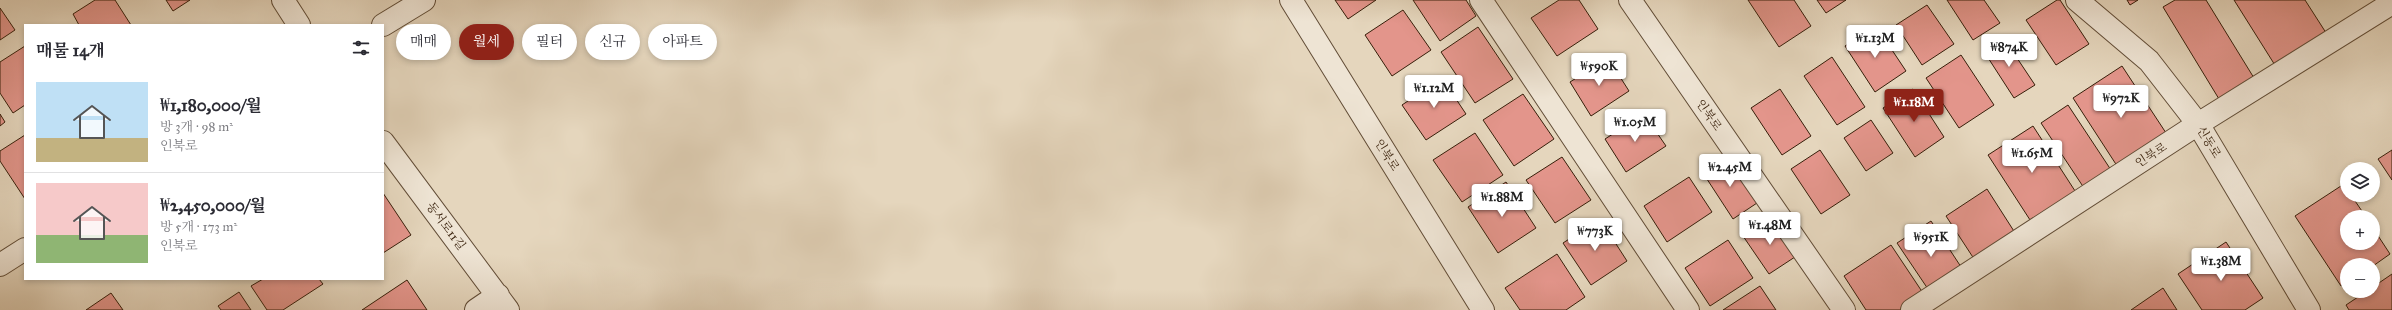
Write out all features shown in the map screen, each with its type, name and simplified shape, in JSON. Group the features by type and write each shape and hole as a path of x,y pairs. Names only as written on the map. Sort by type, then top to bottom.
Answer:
{"street":[{"path":"283,0 298,24"},
{"path":"384,24 424,0"},
{"name":"인북로","path":"1291,0 1483,310"},
{"path":"1481,0 1688,310"},
{"name":"인북로","path":"1630,0 1844,310"},
{"name":"신동로","path":"2077,0 2149,61 2198,124 2309,310"},
{"name":"인북로","path":"1912,310 2198,124 2392,3"},
{"name":"동서로11길","path":"384,143 503,303"},
{"path":"0,264 24,250"},
{"path":"476,310 503,303"}],"building":[{"path":"95,0 115,0 130,24 78,24 73,14"},
{"path":"166,0 190,0 173,11"},
{"path":"1335,0 1376,0 1348,19"},
{"path":"1413,0 1466,0 1476,16 1440,41"},
{"path":"1559,0 1579,0 1598,29 1557,56 1531,18"},
{"path":"1748,0 1794,0 1811,26 1779,47"},
{"path":"1817,0 1846,0 1826,13"},
{"path":"1947,0 1984,0 2000,23 1973,40"},
{"path":"2057,0 2060,0 2089,44 2056,65 2026,20"},
{"path":"2127,0 2138,0 2130,5"},
{"path":"2175,0 2206,0 2254,78 2219,99 2163,7"},
{"path":"2234,0 2305,0 2330,39 2278,70"},
{"path":"1927,5 1954,44 1922,65 1896,25"},
{"path":"0,8 15,30 0,40"},
{"path":"1403,10 1431,50 1392,76 1365,35"},
{"path":"1876,26 1906,71 1875,92 1845,46"},
{"path":"1478,27 1513,79 1475,103 1441,52"},
{"path":"2003,37 2035,85 2014,98 1983,50"},
{"path":"24,47 24,106 13,113 0,93 0,62"},
{"path":"1961,55 1994,105 1959,128 1926,78"},
{"path":"1832,57 1865,107 1837,125 1804,76"},
{"path":"1608,58 1629,91 1591,116 1570,82"},
{"path":"2122,66 2170,139 2121,172 2073,98"},
{"path":"1442,78 1466,114 1426,140 1402,105"},
{"path":"1780,89 1811,136 1782,155 1751,108"},
{"path":"1913,89 1944,137 1915,157 1883,108"},
{"path":"1523,94 1554,139 1514,166 1483,120"},
{"path":"2068,105 2113,173 2086,191 2041,123"},
{"path":"0,114 5,122 0,126"},
{"path":"1644,114 1666,146 1626,172 1605,139"},
{"path":"1871,120 1893,153 1866,171 1844,138"},
{"path":"2033,126 2077,194 2032,223 1988,155"},
{"path":"1475,133 1503,175 1462,202 1433,160"},
{"path":"24,136 24,197 0,161 0,151"},
{"path":"1820,150 1850,195 1821,214 1791,169"},
{"path":"2392,150 2392,180 2380,162 2378,159"},
{"path":"1562,157 1591,200 1555,223 1526,180"},
{"path":"1727,158 1757,203 1733,219 1703,173"},
{"path":"1689,177 1712,212 1667,242 1644,206"},
{"path":"1506,182 1536,228 1498,253 1468,207"},
{"path":"2340,187 2340,202 2356,202 2361,210 2340,210 2340,250 2380,250 2380,239 2390,254 2380,261 2380,258 2340,258 2340,284 2295,216"},
{"path":"1987,189 2019,239 1978,265 1946,216"},
{"path":"384,194 411,235 384,252"},
{"path":"1772,217 1798,255 1769,274 1743,236"},
{"path":"1600,219 1627,261 1591,285 1563,243"},
{"path":"1931,221 1965,273 1932,295 1897,243"},
{"path":"1728,240 1753,278 1710,306 1685,268"},
{"path":"2226,242 2263,298 2245,310 2202,310 2178,274"},
{"path":"1891,245 1927,299 1909,310 1866,310 1844,276"},
{"path":"1557,254 1585,297 1566,310 1520,310 1505,288"},
{"path":"2392,274 2392,310 2349,310 2346,305 2356,298 2380,298 2380,282"},
{"path":"261,280 320,280 323,284 283,310 267,310 251,286"},
{"path":"407,280 427,310 362,310"},
{"path":"1760,286 1776,310 1723,310"},
{"path":"2163,288 2177,310 2131,310"},
{"path":"239,292 251,310 221,310 218,306"},
{"path":"111,293 123,310 86,310"}]}
